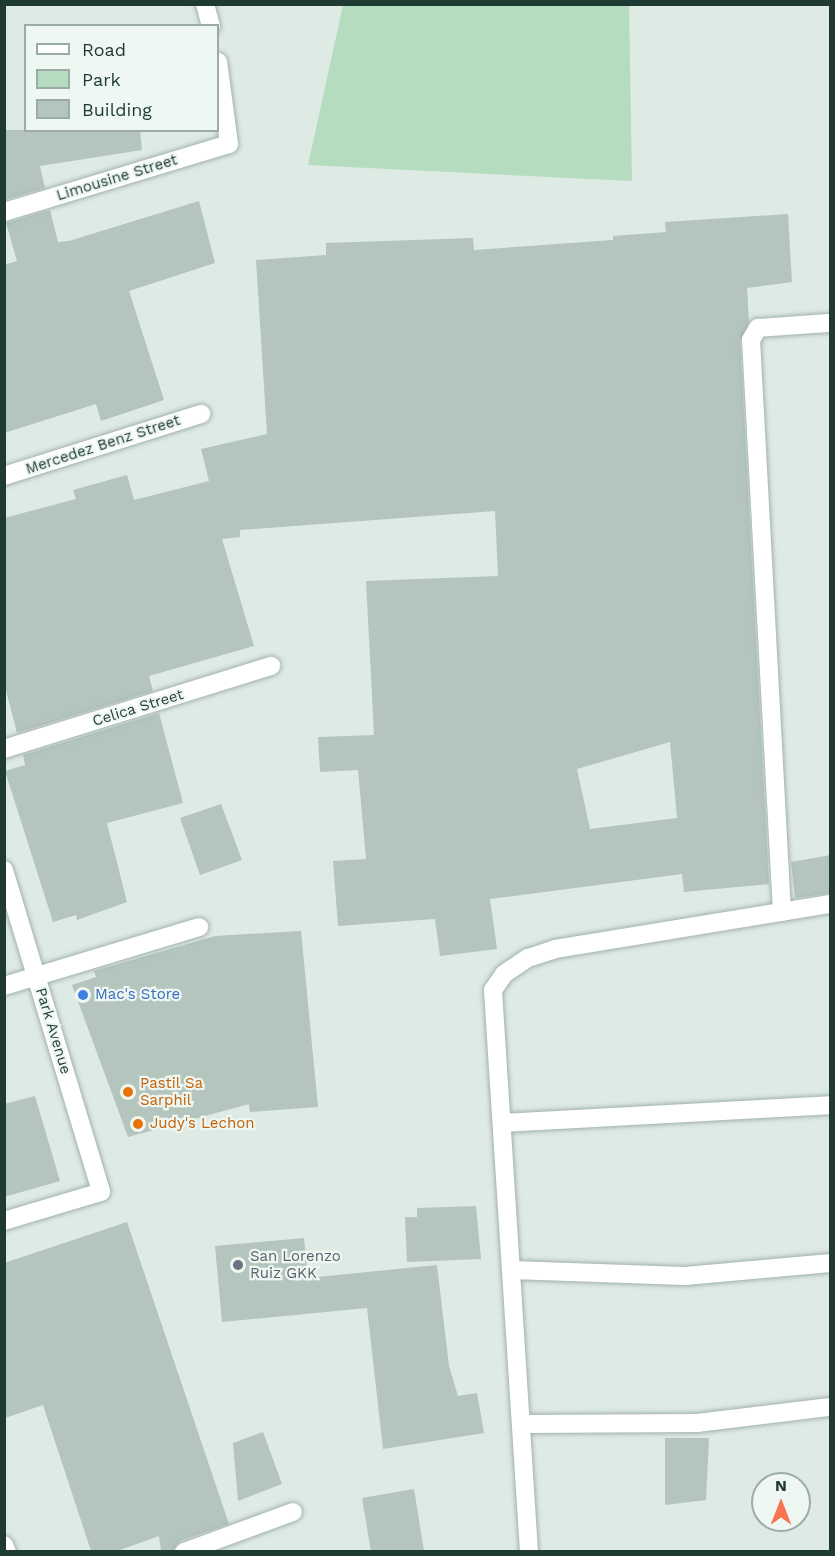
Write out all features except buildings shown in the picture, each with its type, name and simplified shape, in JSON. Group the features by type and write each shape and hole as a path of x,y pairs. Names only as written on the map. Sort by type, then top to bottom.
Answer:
{"street":[{"path":"206,4 211,24"},
{"name":"Limousine Street","path":"4,212 229,144 219,69"},
{"path":"782,912 751,340 758,328 831,323"},
{"name":"Mercedez Benz Street","path":"4,476 201,414"},
{"name":"Celica Street","path":"4,749 271,666"},
{"name":"Park Avenue","path":"4,870 101,1191 4,1221"},
{"path":"529,1551 493,990 504,974 555,949 831,904"},
{"path":"4,986 199,927"},
{"path":"502,1123 831,1106"},
{"path":"512,1270 685,1276 831,1263"},
{"path":"521,1424 697,1423 831,1407"},
{"path":"184,1551 293,1512"},
{"path":"4,1545 7,1551"}],"green space":[{"path":"343,5 629,5 632,181 308,165"}],"place":[{"name":"Mac's Store","path":"83,995"},
{"name":"Pastil Sa Sarphil","path":"128,1092"},
{"name":"Judy's Lechon","path":"138,1124"},
{"name":"San Lorenzo Ruiz GKK","path":"238,1265"}]}
